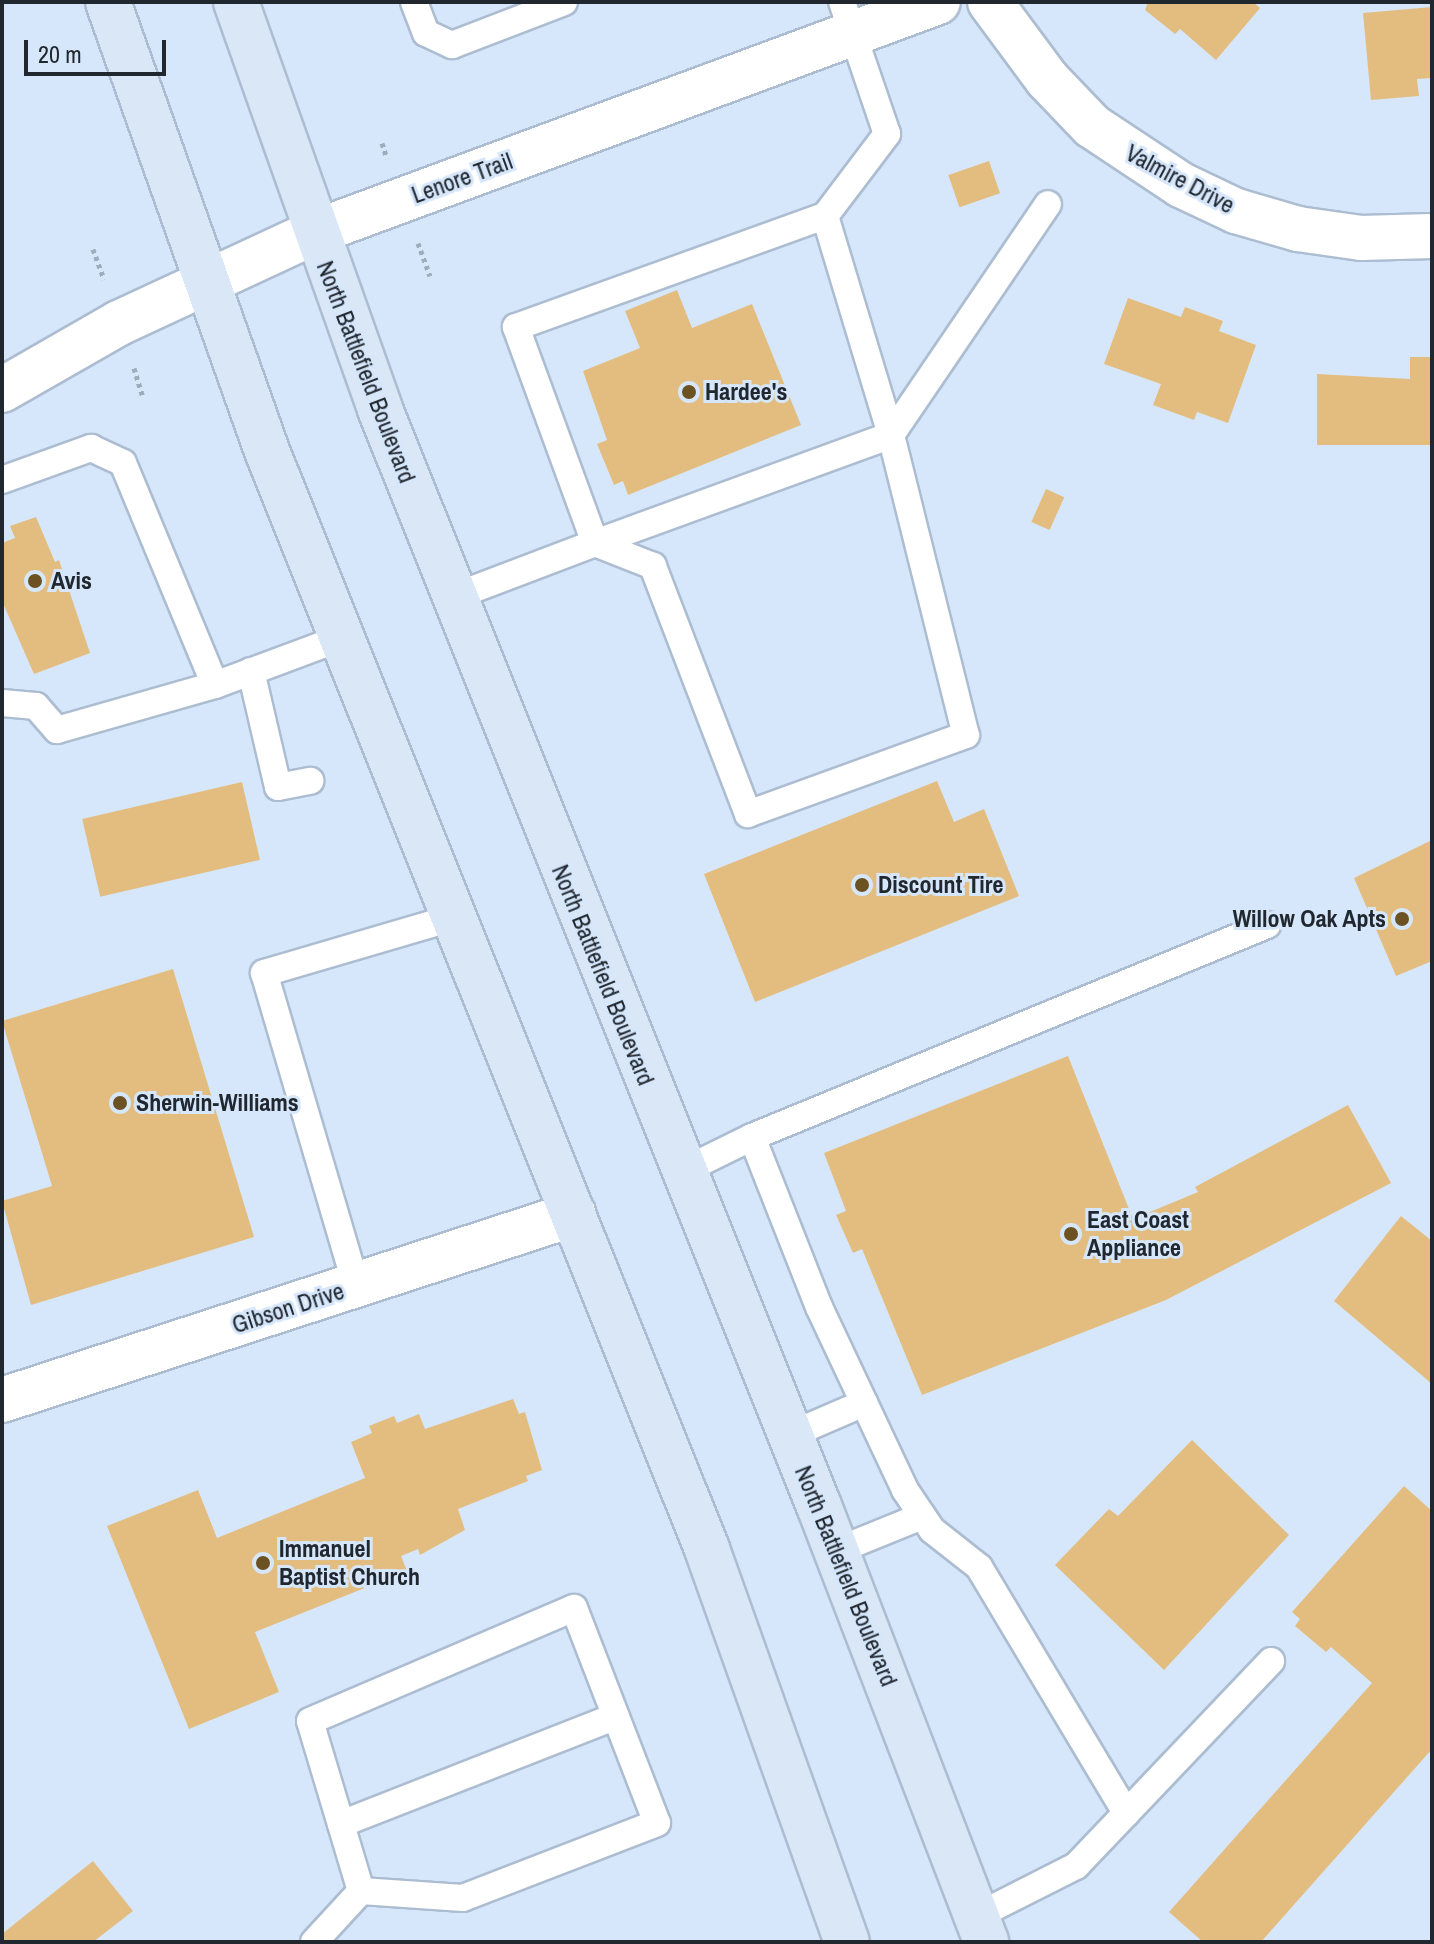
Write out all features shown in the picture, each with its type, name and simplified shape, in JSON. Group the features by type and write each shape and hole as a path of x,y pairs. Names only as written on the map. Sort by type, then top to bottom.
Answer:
{"main road":[{"path":"108,2 205,280 341,638 707,1549 847,1942"},
{"name":"North Battlefield Boulevard","path":"236,2 313,233 453,597 790,1435 982,1929"}],"street":[{"name":"Lenore Trail","path":"2,390 205,280 313,233 848,18 938,2"},
{"name":"Valmire Drive","path":"990,2 1047,79 1092,126 1181,185 1236,211 1298,229 1361,238 1432,236"},
{"name":"Gibson Drive","path":"2,1400 574,1214"}],"lane":[{"path":"414,2 426,33 452,45 564,2"},
{"path":"825,216 891,435 966,735 748,814 653,566 595,543 516,327 825,216 887,134 848,18"},
{"path":"453,597 891,435 1048,204"},
{"path":"2,480 91,448 123,463 215,685"},
{"path":"2,703 36,706 57,730 215,685 341,638"},
{"path":"251,671 278,787 310,781"},
{"path":"356,1285 264,973 452,918"},
{"path":"683,1171 752,1137 1267,925"},
{"path":"752,1137 864,1403 922,1516 932,1530 979,1567 1126,1813"},
{"path":"790,1435 864,1403"},
{"path":"836,1551 922,1516"},
{"path":"574,1608 657,1823 463,1898 361,1891 310,1721 574,1608"},
{"path":"982,1929 1076,1866 1271,1661"},
{"path":"341,1824 616,1716"},
{"path":"314,1942 361,1891"}],"building":[{"path":"1148,2 1253,2 1260,8 1216,60 1180,29 1175,34 1145,10"},
{"path":"1432,7 1432,78 1417,79 1419,96 1371,100 1363,13"},
{"path":"989,161 1000,193 959,207 948,175"},
{"name":"Hardee's","path":"677,290 692,328 752,304 801,425 628,495 623,481 614,485 597,444 607,440 583,371 640,348 625,311"},
{"path":"1128,298 1181,317 1185,307 1223,321 1219,331 1256,345 1228,423 1197,412 1194,420 1153,405 1161,384 1104,364"},
{"path":"1410,357 1432,357 1432,445 1317,445 1317,374 1410,379"},
{"path":"1046,489 1064,497 1050,530 1031,522"},
{"name":"Avis","path":"36,517 55,562 59,560 90,653 34,674 2,601 2,543 15,538 10,526"},
{"name":"Discount Tire","path":"937,781 954,822 984,809 1019,896 755,1002 704,874"},
{"path":"242,782 260,860 100,897 82,819"},
{"name":"Willow Oak Apts","path":"1432,840 1432,961 1396,976 1354,878"},
{"name":"Sherwin-Williams","path":"173,969 254,1237 31,1305 2,1201 52,1186 2,1021"},
{"name":"East Coast Appliance","path":"1068,1056 1133,1219 1198,1192 1195,1187 1348,1105 1391,1183 1166,1300 922,1395 862,1249 853,1253 836,1215 846,1211 824,1153"},
{"path":"1401,1216 1432,1241 1432,1384 1334,1301"},
{"name":"Immanuel Baptist Church","path":"513,1399 519,1414 525,1412 542,1470 526,1476 528,1481 458,1509 465,1530 420,1555 418,1549 401,1556 407,1571 255,1632 279,1692 189,1729 107,1526 198,1490 217,1538 365,1478 351,1442 372,1433 369,1426 394,1416 397,1423 419,1414 425,1429"},
{"path":"1192,1440 1289,1535 1164,1670 1055,1565 1109,1509 1118,1516"},
{"path":"1404,1486 1432,1511 1432,1749 1261,1942 1203,1942 1169,1912 1372,1683 1331,1647 1326,1652 1295,1626 1300,1619 1292,1612"},
{"path":"93,1861 133,1911 93,1942 2,1942 2,1934"}],"place":[{"name":"Hardee's","path":"689,392"},
{"name":"Avis","path":"35,581"},
{"name":"Discount Tire","path":"862,885"},
{"name":"Willow Oak Apts","path":"1402,919"},
{"name":"Sherwin-Williams","path":"120,1103"},
{"name":"East Coast Appliance","path":"1071,1234"},
{"name":"Immanuel Baptist Church","path":"263,1563"}]}
